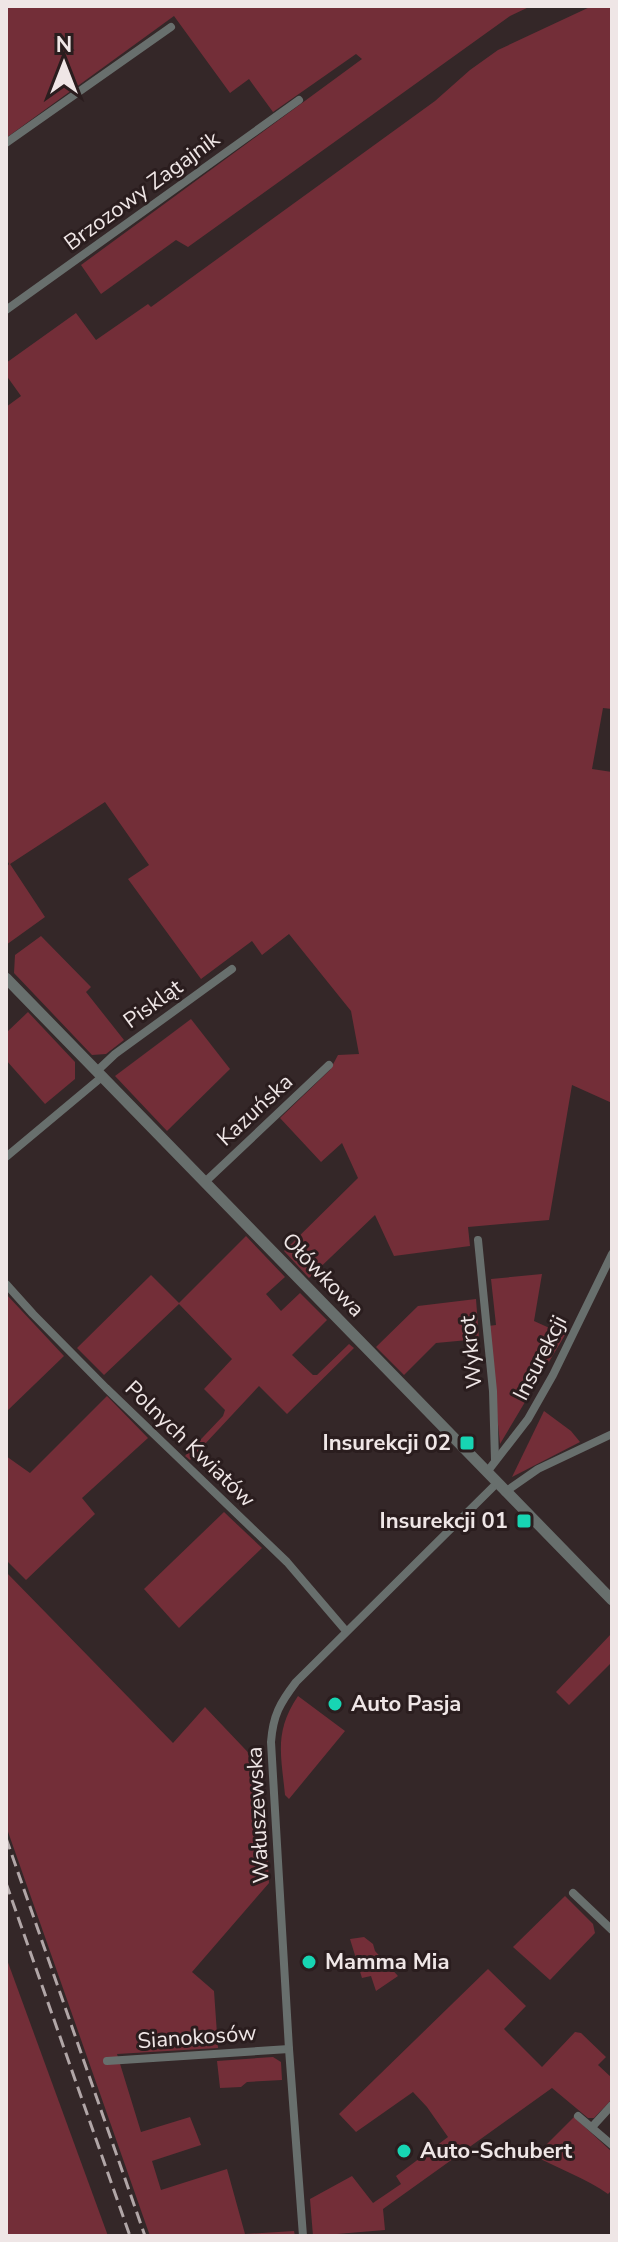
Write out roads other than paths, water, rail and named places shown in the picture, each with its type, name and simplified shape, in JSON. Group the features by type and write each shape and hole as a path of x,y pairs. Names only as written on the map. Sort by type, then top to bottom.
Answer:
{"street":[{"path":"6,143 171,27"},
{"name":"Brzozowy Zagajnik","path":"6,310 299,100"},
{"name":"Piskląt","path":"6,1157 100,1074 115,1054 232,969"},
{"name":"Ołówkowa","path":"6,978 612,1600"},
{"name":"Kazuńska","path":"205,1182 329,1065"},
{"name":"Wykrot","path":"478,1240 493,1391 496,1461"},
{"name":"Insurekcji","path":"487,1472 528,1419 612,1254"},
{"name":"Polnych Kwiatów","path":"6,1284 106,1388 287,1562 346,1631"},
{"name":"Wałuszewska","path":"303,2236 289,2049 272,1724 281,1702 296,1682 346,1631 501,1487 612,1434"},
{"path":"573,1893 612,1930"},
{"name":"Sianokosów","path":"107,2061 289,2049"},
{"path":"592,2127 612,2105"},
{"path":"578,2116 612,2145"}],"railway":[{"path":"6,1838 145,2236"},
{"path":"6,1883 130,2236"}],"place":[{"name":"Insurekcji 02","path":"467,1443"},
{"name":"Insurekcji 01","path":"524,1521"},
{"name":"Auto Pasja","path":"335,1704"},
{"name":"Mamma Mia","path":"309,1962"},
{"name":"Auto-Schubert","path":"404,2151"}]}
